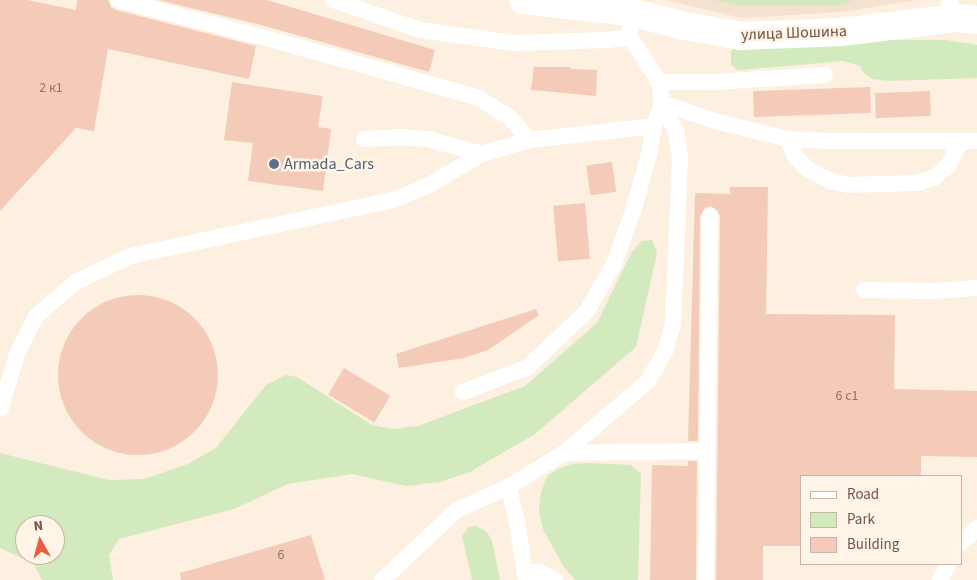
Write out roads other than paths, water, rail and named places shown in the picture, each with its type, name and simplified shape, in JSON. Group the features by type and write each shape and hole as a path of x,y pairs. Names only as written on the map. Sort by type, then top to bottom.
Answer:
{"street":[{"name":"улица Шошина","path":"523,0 630,24 680,25 741,36 841,32 961,13"}],"lane":[{"path":"118,0 270,39 476,97 509,117 530,140"},
{"path":"333,0 420,30 514,43 586,42 630,24 659,82 662,103 676,131 680,158 673,324 665,352 648,381 564,453 508,487 457,510 382,580"},
{"path":"659,82 714,82 825,75"},
{"path":"463,392 528,367 587,311 614,264 634,208 649,154 654,126 662,103"},
{"path":"662,103 715,120 788,139 830,141 969,141"},
{"path":"1,408 17,354 36,316 74,283 130,256 394,200 427,186 482,154 530,140 654,126"},
{"path":"364,139 400,137 428,139 482,154"},
{"path":"788,139 794,155 807,169 832,181 849,185 916,183 934,178 948,166 969,141"},
{"path":"706,580 710,216"},
{"path":"864,290 931,291 977,288"},
{"path":"564,453 707,451"},
{"path":"508,487 517,522 525,576 539,572 555,580"},
{"path":"962,542 977,528"},
{"path":"940,580 948,565"}],"place":[{"name":"Armada_Cars","path":"274,164"}]}
